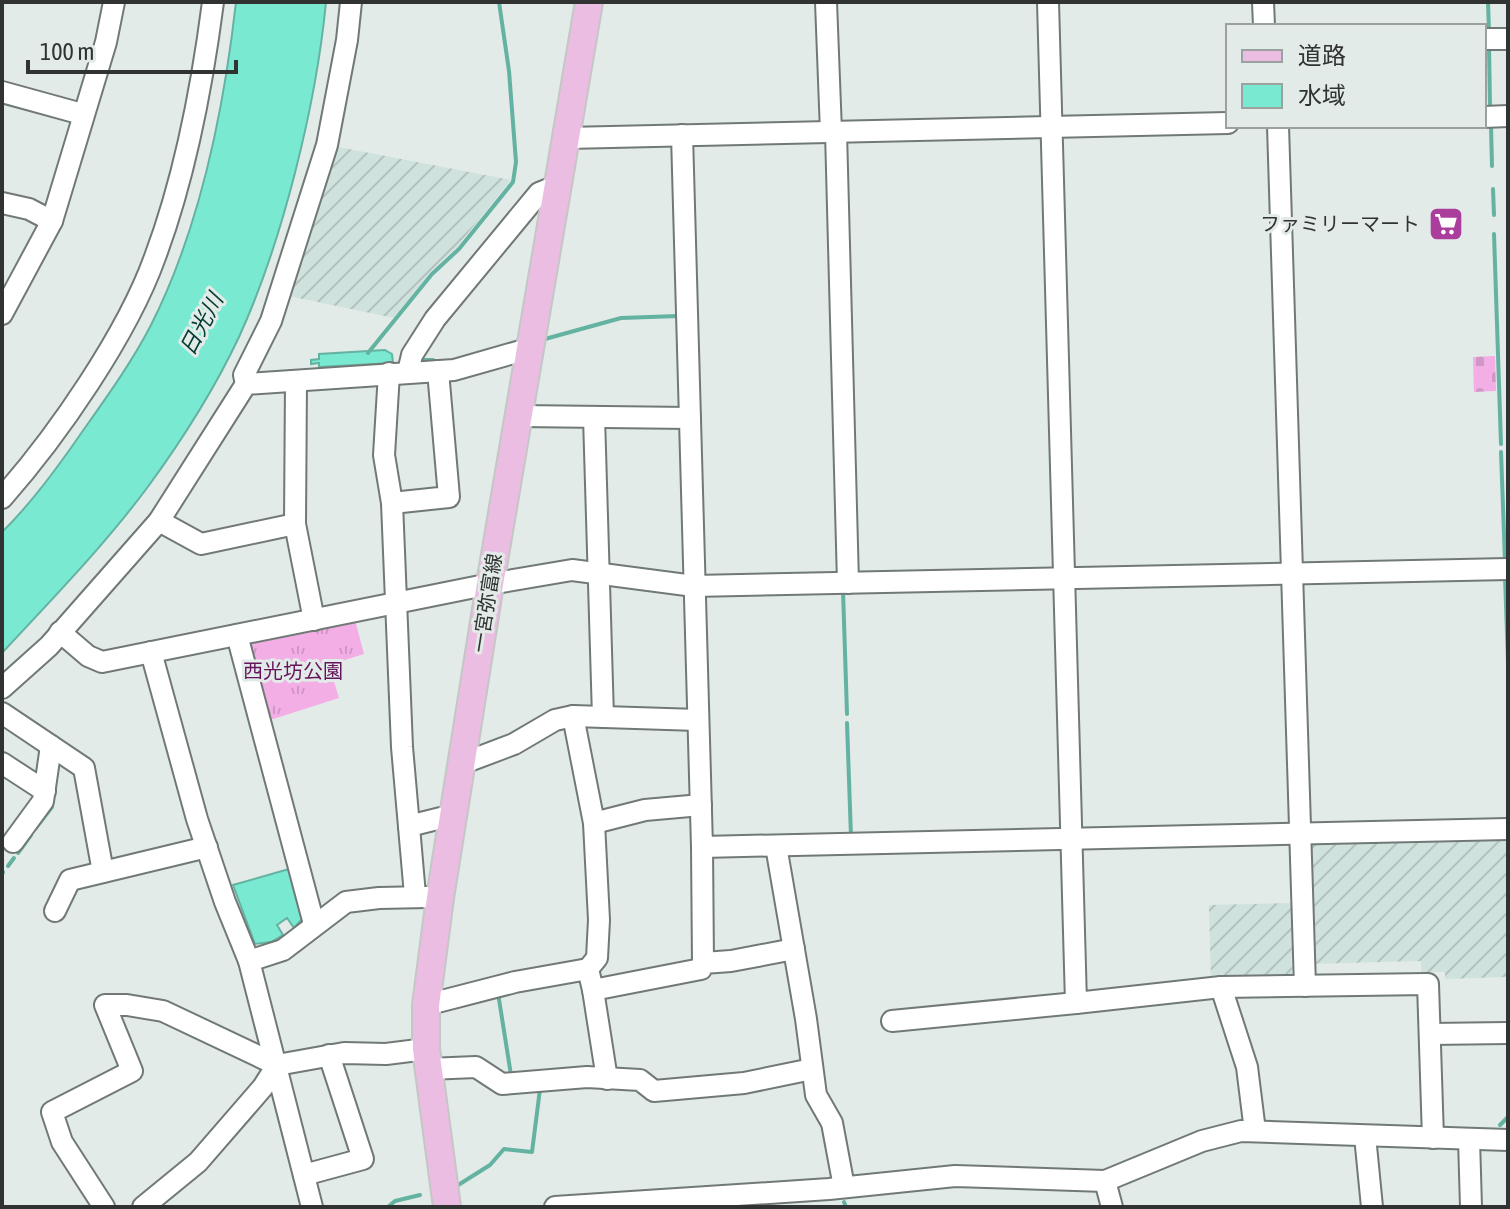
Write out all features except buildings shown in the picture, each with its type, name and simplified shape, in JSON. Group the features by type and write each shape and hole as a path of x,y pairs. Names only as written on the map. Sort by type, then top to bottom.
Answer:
{"main road":[{"name":"一宮弥富線","path":"447,1207 427,1059 428,897 453,815 589,2"}],"street":[{"path":"2,314 36,255 106,42 114,2"},
{"path":"2,498 33,461 91,378 132,308 155,258 187,146 213,2"},
{"path":"2,688 49,646 159,521 246,384 244,375 271,321 327,145 351,2"},
{"path":"826,2 848,583"},
{"path":"1048,2 1076,1003"},
{"path":"1263,2 1264,24"},
{"path":"1486,39 1508,39"},
{"path":"2,92 77,112"},
{"path":"1486,117 1508,116"},
{"path":"567,138 1226,123"},
{"path":"1278,128 1305,986"},
{"path":"593,990 701,969 703,963 682,135"},
{"path":"249,961 283,950 346,902 428,897 409,826 402,747 392,503 384,455 399,373 435,319 539,193 559,185"},
{"path":"2,203 47,218"},
{"path":"246,384 454,370 531,348"},
{"path":"392,503 449,497 438,371"},
{"path":"296,381 295,524 314,620"},
{"path":"519,416 690,418"},
{"path":"594,417 603,717"},
{"path":"159,521 201,544 295,524"},
{"path":"60,632 94,660 102,662 572,570 694,586 1508,569"},
{"path":"237,635 314,924"},
{"path":"151,652 207,847 249,961 312,1207"},
{"path":"2,713 84,768 103,872"},
{"path":"461,764 514,744 555,720 573,716 698,720"},
{"path":"426,1005 515,982 588,969 597,958 599,920 594,823 573,716"},
{"path":"6,845 43,801 51,746"},
{"path":"2,763 45,791"},
{"path":"594,823 645,810 701,805"},
{"path":"409,826 453,815"},
{"path":"702,847 1508,829"},
{"path":"776,846 816,1095 832,1123 836,1195"},
{"path":"55,911 70,880 207,847"},
{"path":"703,963 794,949"},
{"path":"588,969 607,1079"},
{"path":"892,1021 1221,987 1428,984 1433,1138"},
{"path":"1221,987 1247,1067 1255,1131"},
{"path":"104,1207 62,1142 52,1112 132,1071 105,1005 163,1011 277,1065 329,1055 386,1054 476,1067 502,1084 587,1077 640,1080 654,1091 744,1083 812,1069"},
{"path":"1430,1034 1508,1033"},
{"path":"304,1175 363,1159 329,1055"},
{"path":"143,1207 198,1162 263,1087 277,1065"},
{"path":"555,1207 836,1195 955,1176 1105,1181 1202,1141 1241,1131 1508,1140"},
{"path":"1365,1136 1372,1207"},
{"path":"1469,1139 1471,1207"},
{"path":"1105,1181 1112,1207"}],"shaded area":[{"path":"333,146 511,180 394,318 284,295"},
{"path":"1508,833 1508,977 1445,979 1445,972 1421,972 1421,961 1308,964 1309,838"},
{"path":"1291,903 1292,978 1211,982 1209,905"}],"green space":[{"path":"1495,356 1496,391 1474,392 1473,357"},
{"name":"西光坊公園","path":"355,620 364,654 329,665 339,698 267,721 248,648 252,641"}],"water":[{"name":"日光川","path":"236,2 326,2 314,85 295,173 255,300 230,356 208,395 147,488 77,572 2,653 2,532 44,484 109,393 144,339 168,288 196,208 217,126"},
{"path":"385,350 392,354 393,363 319,367 319,363 311,364 311,360 319,359 319,354"},
{"path":"289,869 303,918 294,928 287,918 277,925 283,935 271,942 255,944 233,885"}],"waterway":[{"path":"368,353 513,182 516,162 509,71 499,2"},
{"path":"1488,2 1489,32"},
{"path":"1489,46 1490,106"},
{"path":"1491,126 1492,166"},
{"path":"1493,189 1494,215"},
{"path":"1494,234 1501,444"},
{"path":"545,339 621,318 678,316 679,320"},
{"path":"422,360 433,360"},
{"path":"1501,452 1505,561"},
{"path":"1505,576 1508,662"},
{"path":"843,591 847,714"},
{"path":"847,723 851,836"},
{"path":"35,829 52,807"},
{"path":"18,853 31,835"},
{"path":"8,866 14,858"},
{"path":"498,993 511,1075"},
{"path":"455,1187 490,1165 504,1149 532,1152 540,1089"},
{"path":"1500,1125 1508,1117"},
{"path":"388,1207 395,1201 420,1195"},
{"path":"844,1202 846,1207"}],"place":[{"name":"ファミリーマート","path":"1446,224"}]}
